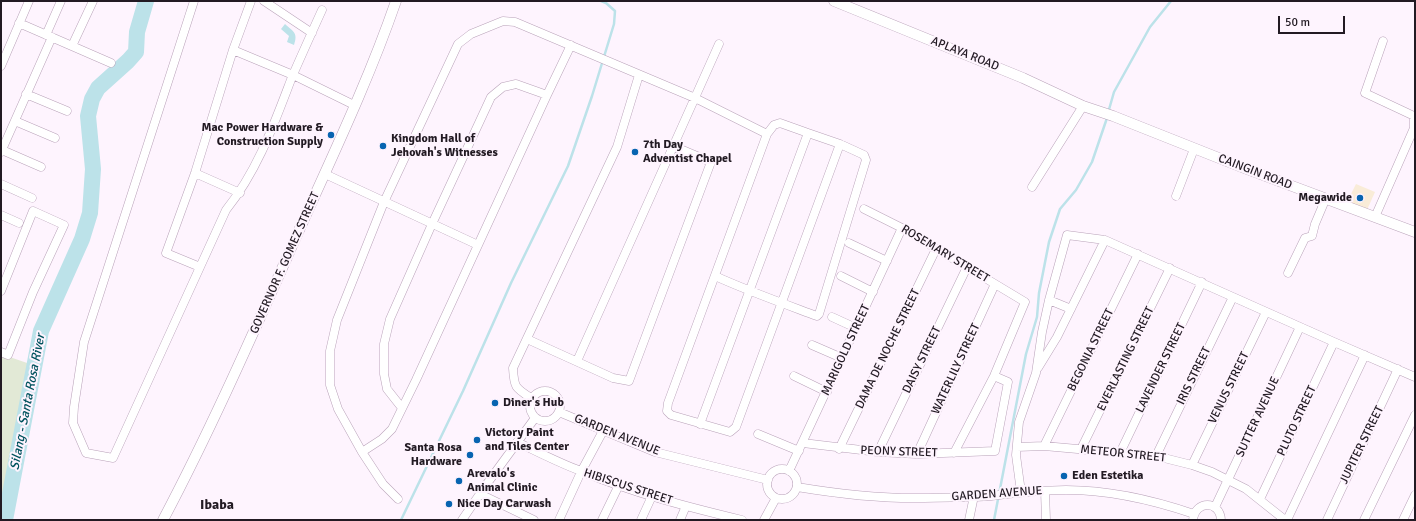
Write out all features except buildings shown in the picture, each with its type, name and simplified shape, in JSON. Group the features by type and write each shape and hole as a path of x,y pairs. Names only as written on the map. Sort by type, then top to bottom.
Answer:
{"street":[{"path":"1,66 29,1"},
{"path":"41,167 1,151 26,94 61,1"},
{"path":"72,46 93,1"},
{"path":"194,1 84,342 73,423 86,453 113,458 226,210 246,184 271,133 293,76 322,10"},
{"path":"200,267 166,253 195,173 233,50 251,1"},
{"path":"264,1 312,33"},
{"name":"GOVERNOR F. GOMEZ STREET","path":"163,520 203,442 325,174 385,33 396,1"},
{"name":"APLAYA ROAD","path":"834,1 1024,78 1083,106 1095,110"},
{"path":"398,499 383,484 362,452 338,409 330,384 330,350 337,320 384,202 458,44 471,34 503,21 515,22 695,98 768,134"},
{"path":"19,23 111,63"},
{"path":"1375,217 1414,128 1414,116 1365,93 1383,41"},
{"path":"577,361 719,44"},
{"path":"362,452 382,439 392,429 571,45"},
{"path":"233,50 354,105"},
{"path":"531,398 518,390 513,382 513,368 617,147 639,75"},
{"path":"402,408 387,389 384,374 384,344 390,319 432,224 491,97 503,87 516,84 547,95"},
{"path":"26,94 67,111"},
{"path":"1032,187 1083,106"},
{"name":"CAINGIN ROAD","path":"1095,110 1415,232"},
{"path":"15,121 56,138"},
{"path":"714,276 748,291 781,302 816,316 819,314 866,160 864,155 840,144 780,123 774,125 768,134 714,276 668,402 667,411 671,415 730,432 736,427 781,302 840,144"},
{"path":"700,424 808,132"},
{"path":"527,339 613,378 629,381 710,162 673,146"},
{"path":"1176,196 1194,149"},
{"path":"195,173 240,193"},
{"path":"325,174 478,245"},
{"path":"1,184 32,198"},
{"path":"1288,272 1305,238 1312,236 1315,224 1326,198"},
{"name":"ROSEMARY STREET","path":"864,210 902,228 1026,302 994,376"},
{"path":"1,291 33,211 64,225 33,292 8,355 1,352"},
{"path":"1,215 19,223"},
{"name":"MARIGOLD STREET","path":"789,471 902,228"},
{"path":"1021,492 1016,456 1020,422 1036,373 1042,332 1049,300 1067,235 1105,240 1415,377"},
{"path":"1036,373 1057,337 1105,240"},
{"path":"849,242 887,261"},
{"name":"DAMA DE NOCHE STREET","path":"839,448 936,249"},
{"name":"BEGONIA STREET","path":"1044,446 1138,254"},
{"name":"DAISY STREET","path":"878,452 967,267"},
{"name":"EVERLASTING STREET","path":"1081,449 1170,268"},
{"path":"841,276 873,292"},
{"name":"LAVENDER STREET","path":"1120,453 1202,282"},
{"name":"WATERLILY STREET","path":"917,454 995,284"},
{"name":"IRIS STREET","path":"1156,456 1233,297"},
{"path":"1049,300 1071,309"},
{"name":"VENUS STREET","path":"1192,464 1266,312"},
{"path":"832,317 856,328"},
{"name":"SUTTER AVENUE","path":"1215,507 1300,327"},
{"path":"1042,332 1057,337"},
{"name":"PLUTO STREET","path":"1260,500 1334,342"},
{"path":"812,345 842,358"},
{"path":"1286,520 1365,355"},
{"name":"JUPITER STREET","path":"1326,520 1398,369"},
{"path":"794,376 827,392"},
{"path":"954,453 994,376"},
{"name":"PEONY STREET","path":"803,443 878,452 917,454 995,451 1008,382 994,376"},
{"path":"549,390 557,396 560,401 559,412 549,421 542,421 535,418 529,409 531,398 539,391 549,390"},
{"name":"GARDEN AVENUE","path":"559,412 655,452 768,480"},
{"path":"1364,520 1415,415"},
{"path":"462,520 535,418"},
{"path":"559,520 603,431"},
{"path":"758,434 799,451"},
{"name":"HIBISCUS STREET","path":"517,442 582,472 619,485 720,517 742,520"},
{"name":"METEOR STREET","path":"1016,446 1044,446 1156,456 1192,464 1246,489 1286,520"},
{"path":"784,469 789,471 794,475 797,487 789,497 783,499 776,498 768,490 768,480 771,474 775,471 784,469"},
{"path":"602,520 619,485"},
{"name":"GARDEN AVENUE","path":"797,487 837,494 881,498 989,496 1021,492 1068,490 1117,494 1169,505 1194,517"},
{"path":"1045,491 1046,520"},
{"path":"480,494 534,520"},
{"path":"1403,520 1415,495"},
{"path":"641,520 652,496"},
{"path":"969,520 974,496"},
{"path":"764,520 776,498"},
{"path":"1194,517 1197,508 1203,505 1209,505 1215,507 1220,514 1221,520"},
{"path":"680,520 686,506"}],"shaded area":[{"path":"1356,184 1375,192 1367,210 1347,202"}],"green space":[{"path":"1,354 30,364 1,520"}],"water":[{"path":"285,24 295,35 296,38 294,45 287,42 289,36 281,29"}],"waterway":[{"name":"Silang - Santa Rosa River","path":"5,520 41,331 82,239 90,213 93,169 88,116 92,99 98,88 136,52 137,32 146,1"},
{"path":"401,520 463,391 511,283 568,166 592,96 614,24 615,11 606,3 601,1"},
{"path":"1108,113 1114,92 1150,27 1171,1"},
{"path":"994,520 1026,354 1037,317 1039,293 1049,242 1060,209 1076,190 1092,162 1107,118"}],"place":[{"name":"Mac Power Hardware & Construction Supply","path":"331,135"},
{"name":"Kingdom Hall of Jehovah's Witnesses","path":"383,146"},
{"name":"7th Day Adventist Chapel","path":"635,152"},
{"name":"Megawide","path":"1360,198"},
{"name":"Diner's Hub","path":"495,403"},
{"name":"Victory Paint and Tiles Center","path":"477,440"},
{"name":"Santa Rosa Hardware","path":"470,455"},
{"name":"Eden Estetika","path":"1064,476"},
{"name":"Arevalo's Animal Clinic","path":"459,481"},
{"name":"Nice Day Carwash","path":"449,504"}],"district":[{"name":"Ibaba","path":"217,505"}]}
